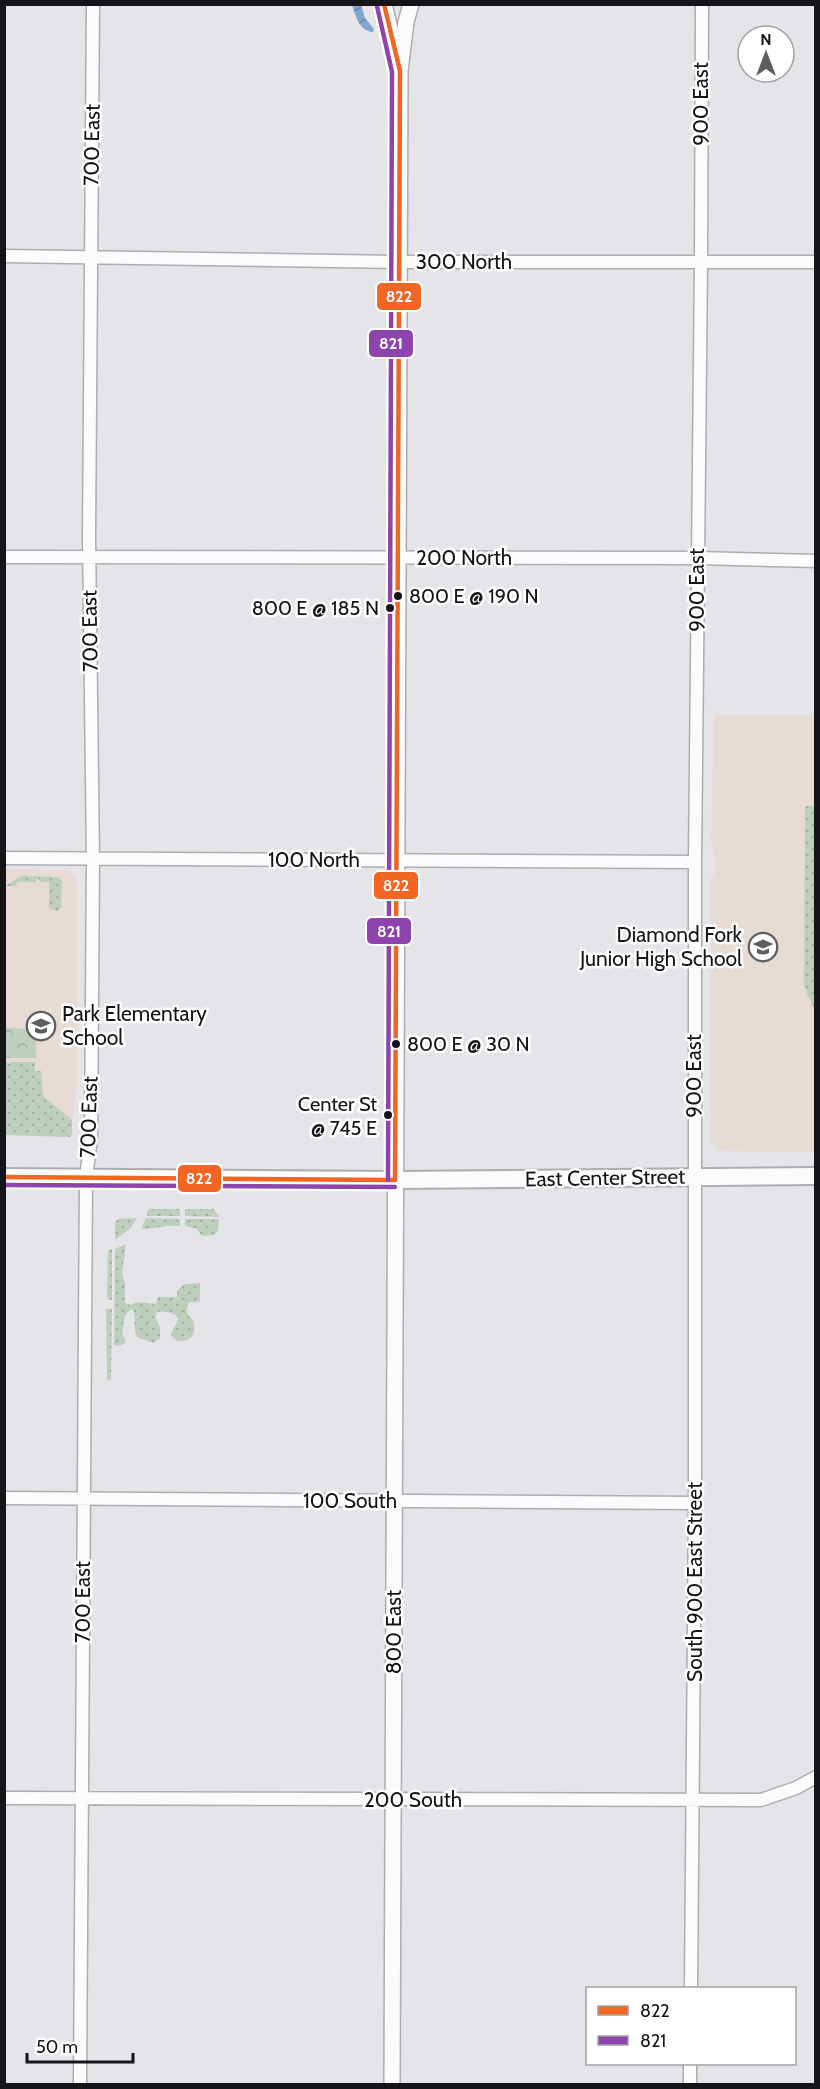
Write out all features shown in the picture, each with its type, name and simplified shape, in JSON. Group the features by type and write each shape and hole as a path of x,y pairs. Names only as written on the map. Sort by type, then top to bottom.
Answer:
{"main road":[{"name":"East Center Street","path":"4,1177 395,1180 816,1176"}],"street":[{"name":"700 East","path":"80,2085 86,1177 91,1138 93,859 89,557 93,4"},
{"path":"384,4 400,71"},
{"path":"400,71 406,22 411,4"},
{"name":"900 East","path":"695,1176 694,862 702,4"},
{"name":"800 East","path":"392,2085 400,71"},
{"name":"300 North","path":"4,256 400,262 816,262"},
{"name":"200 North","path":"4,557 697,558 816,561"},
{"name":"100 North","path":"4,858 694,862"},
{"name":"South 900 East Street","path":"691,1987 695,1176"},
{"name":"100 South","path":"4,1498 695,1503"},
{"name":"200 South","path":"4,1798 761,1800 796,1788 816,1777"},
{"path":"690,2065 690,2085"}],"shaded area":[{"name":"Diamond Fork Junior High School","path":"714,715 815,715 815,1152 724,1151 714,1147 711,1141 711,877 714,874 715,859 711,843"},
{"name":"Park Elementary School","path":"5,869 66,870 74,874 77,882 77,1088 70,1137 5,1135"}],"green space":[{"path":"805,806 815,806 815,1011 804,986"},
{"path":"22,876 59,877 62,880 61,907 58,911 49,909 49,882 40,882 36,879 36,882 17,882 16,886 5,886"},
{"path":"5,1028 36,1029 36,1058 5,1058"},
{"path":"5,1062 8,1065 10,1062 35,1062 35,1071 41,1071 43,1096 72,1120 70,1137 5,1135"},
{"path":"180,1209 180,1216 147,1216 148,1210"},
{"path":"185,1209 214,1209 219,1217 185,1216"},
{"path":"137,1218 131,1228 115,1240 115,1222 118,1219"},
{"path":"146,1218 180,1219 180,1226 141,1229"},
{"path":"185,1219 219,1219 218,1231 214,1235 202,1236 197,1229 185,1226"},
{"path":"126,1244 122,1273 125,1284 125,1303 131,1305 136,1302 156,1304 158,1297 177,1297 177,1291 184,1284 200,1283 200,1302 189,1302 187,1308 187,1314 194,1326 191,1338 184,1341 174,1339 171,1334 177,1322 177,1316 172,1313 157,1312 155,1317 160,1327 160,1338 153,1343 139,1338 135,1332 132,1309 126,1314 124,1320 122,1335 126,1341 121,1345 114,1345 115,1249"},
{"path":"112,1249 112,1300 110,1300 107,1297 108,1251"},
{"path":"112,1308 111,1380 107,1380 106,1309"}],"water":[{"path":"352,5 361,5 365,18 374,29 373,32 361,26"}],"transit line":[{"name":"822","path":"384,4 400,71 395,1180"},
{"name":"821","path":"377,6 392,72 388,1180"},
{"name":"822","path":"4,1177 395,1180"},
{"name":"821","path":"4,1185 395,1187"}],"place":[{"name":"800 E @ 190 N","path":"398,596"},
{"name":"800 E @ 185 N","path":"390,608"},
{"name":"Diamond Fork Junior High School","path":"763,947"},
{"name":"Park Elementary School","path":"41,1026"},
{"name":"800 E @ 30 N","path":"396,1044"},
{"name":"Center St @ 745 E","path":"388,1115"}]}
